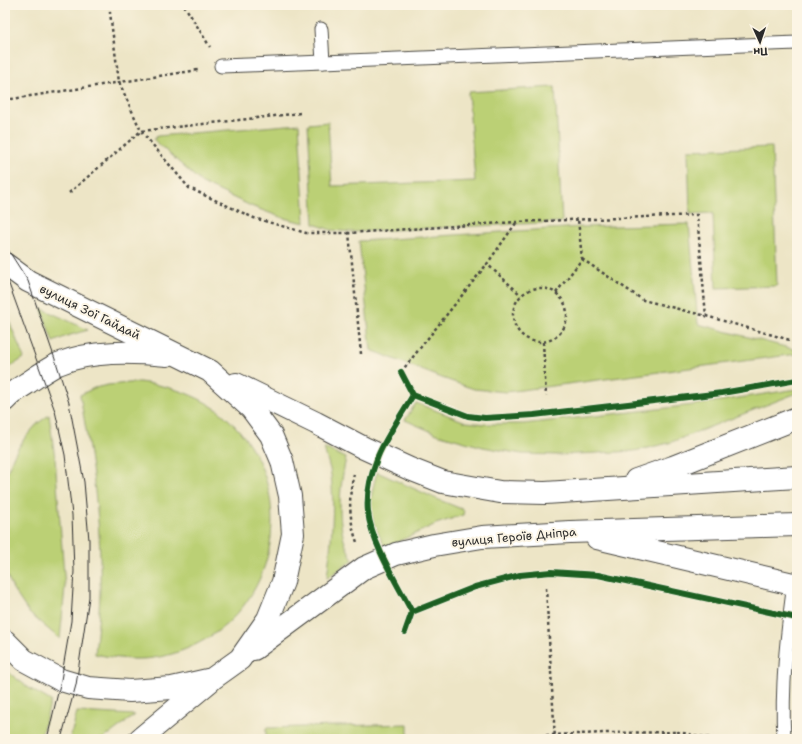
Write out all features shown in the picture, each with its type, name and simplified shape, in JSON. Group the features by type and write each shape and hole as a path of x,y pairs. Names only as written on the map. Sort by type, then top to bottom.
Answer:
{"main road":[{"name":"вулиця Зої Гайдай","path":"5,264 28,281 210,371"},
{"path":"5,400 9,395 51,368 66,361 126,352 178,356"},
{"path":"210,371 316,422 364,448 443,482 500,492 545,493 797,477"},
{"path":"210,371 251,408 271,435 282,461 290,496 293,534 283,582 268,618 240,659"},
{"path":"607,489 673,467 797,418"},
{"name":"вулиця Героїв Дніпра","path":"212,679 364,568 396,554 434,545 482,537 570,532 797,525"},
{"path":"570,532 796,584"},
{"path":"5,641 24,660 61,680 88,688 130,692 172,688 212,679"},
{"path":"140,739 212,679"}],"lane":[{"path":"321,29 322,62"},
{"path":"221,66 797,43"},
{"path":"784,739 782,716 788,631 796,584"}],"path":[{"path":"109,5 119,82 141,131 189,188 254,218 306,233 349,233 516,222 697,215 706,316"},
{"path":"5,100 221,66 184,5"},
{"path":"69,192 141,131 301,112"},
{"path":"556,293 582,259 578,220"},
{"path":"403,375 487,264 516,222"},
{"path":"349,233 361,354"},
{"path":"582,259 643,300 797,342"},
{"path":"487,264 521,294"},
{"path":"538,287 548,288 556,293 563,299 567,317 565,326 559,334 552,339 543,342 526,338 519,333 513,318 513,309 521,294 529,289 538,287"},
{"path":"543,342 546,396"},
{"path":"355,471 351,484 350,508 354,533 358,544"},
{"path":"546,588 555,739"},
{"path":"678,732 679,739"},
{"path":"438,739 678,732 714,739"}],"green space":[{"path":"555,87 562,222 352,232 331,230 314,224 308,124 328,122 332,186 475,181 468,92"},
{"path":"299,124 305,223 283,218 251,206 202,183 154,140 157,136"},
{"path":"772,147 777,286 716,288 713,213 690,214 688,150"},
{"path":"689,224 698,324 797,350 797,354 506,392 474,389 371,350 359,241 581,227"},
{"path":"41,308 88,330 53,342"},
{"path":"5,311 24,358 5,370"},
{"path":"139,382 175,389 208,404 227,418 249,443 263,472 271,503 271,534 265,565 252,594 232,619 206,639 179,652 152,658 125,659 95,654 100,595 99,538 92,466 80,395 94,388"},
{"path":"797,389 797,393 669,443 634,451 559,455 522,454 483,447 437,434 405,420 416,403 466,422 485,424 523,424 694,405"},
{"path":"49,415 55,458 65,587 60,639 29,613 13,589 5,570 5,477 14,455 24,439 37,424"},
{"path":"324,448 346,458 342,479 340,509 344,540 353,560 327,578 333,501 330,472"},
{"path":"377,472 464,510 463,515 436,524 385,548 375,525 371,510 372,495"},
{"path":"5,670 29,688 51,701 40,739 5,739"},
{"path":"77,712 135,715 103,739 70,739"},
{"path":"408,724 408,739 266,739 266,728"}],"tram line":[{"path":"5,245 28,281 57,365 69,403 84,482 89,540 89,597 76,685 61,739"},
{"path":"5,273 55,411 65,455 72,515 74,571 71,621 61,680 47,739"}],"cycle path":[{"path":"401,372 413,395 468,416 485,418 534,415 722,393 797,380"},
{"path":"412,612 374,536 368,512 368,498 373,470 381,449 413,395"},
{"path":"405,632 412,612 475,587 520,575 551,572 598,575 797,618"}]}
